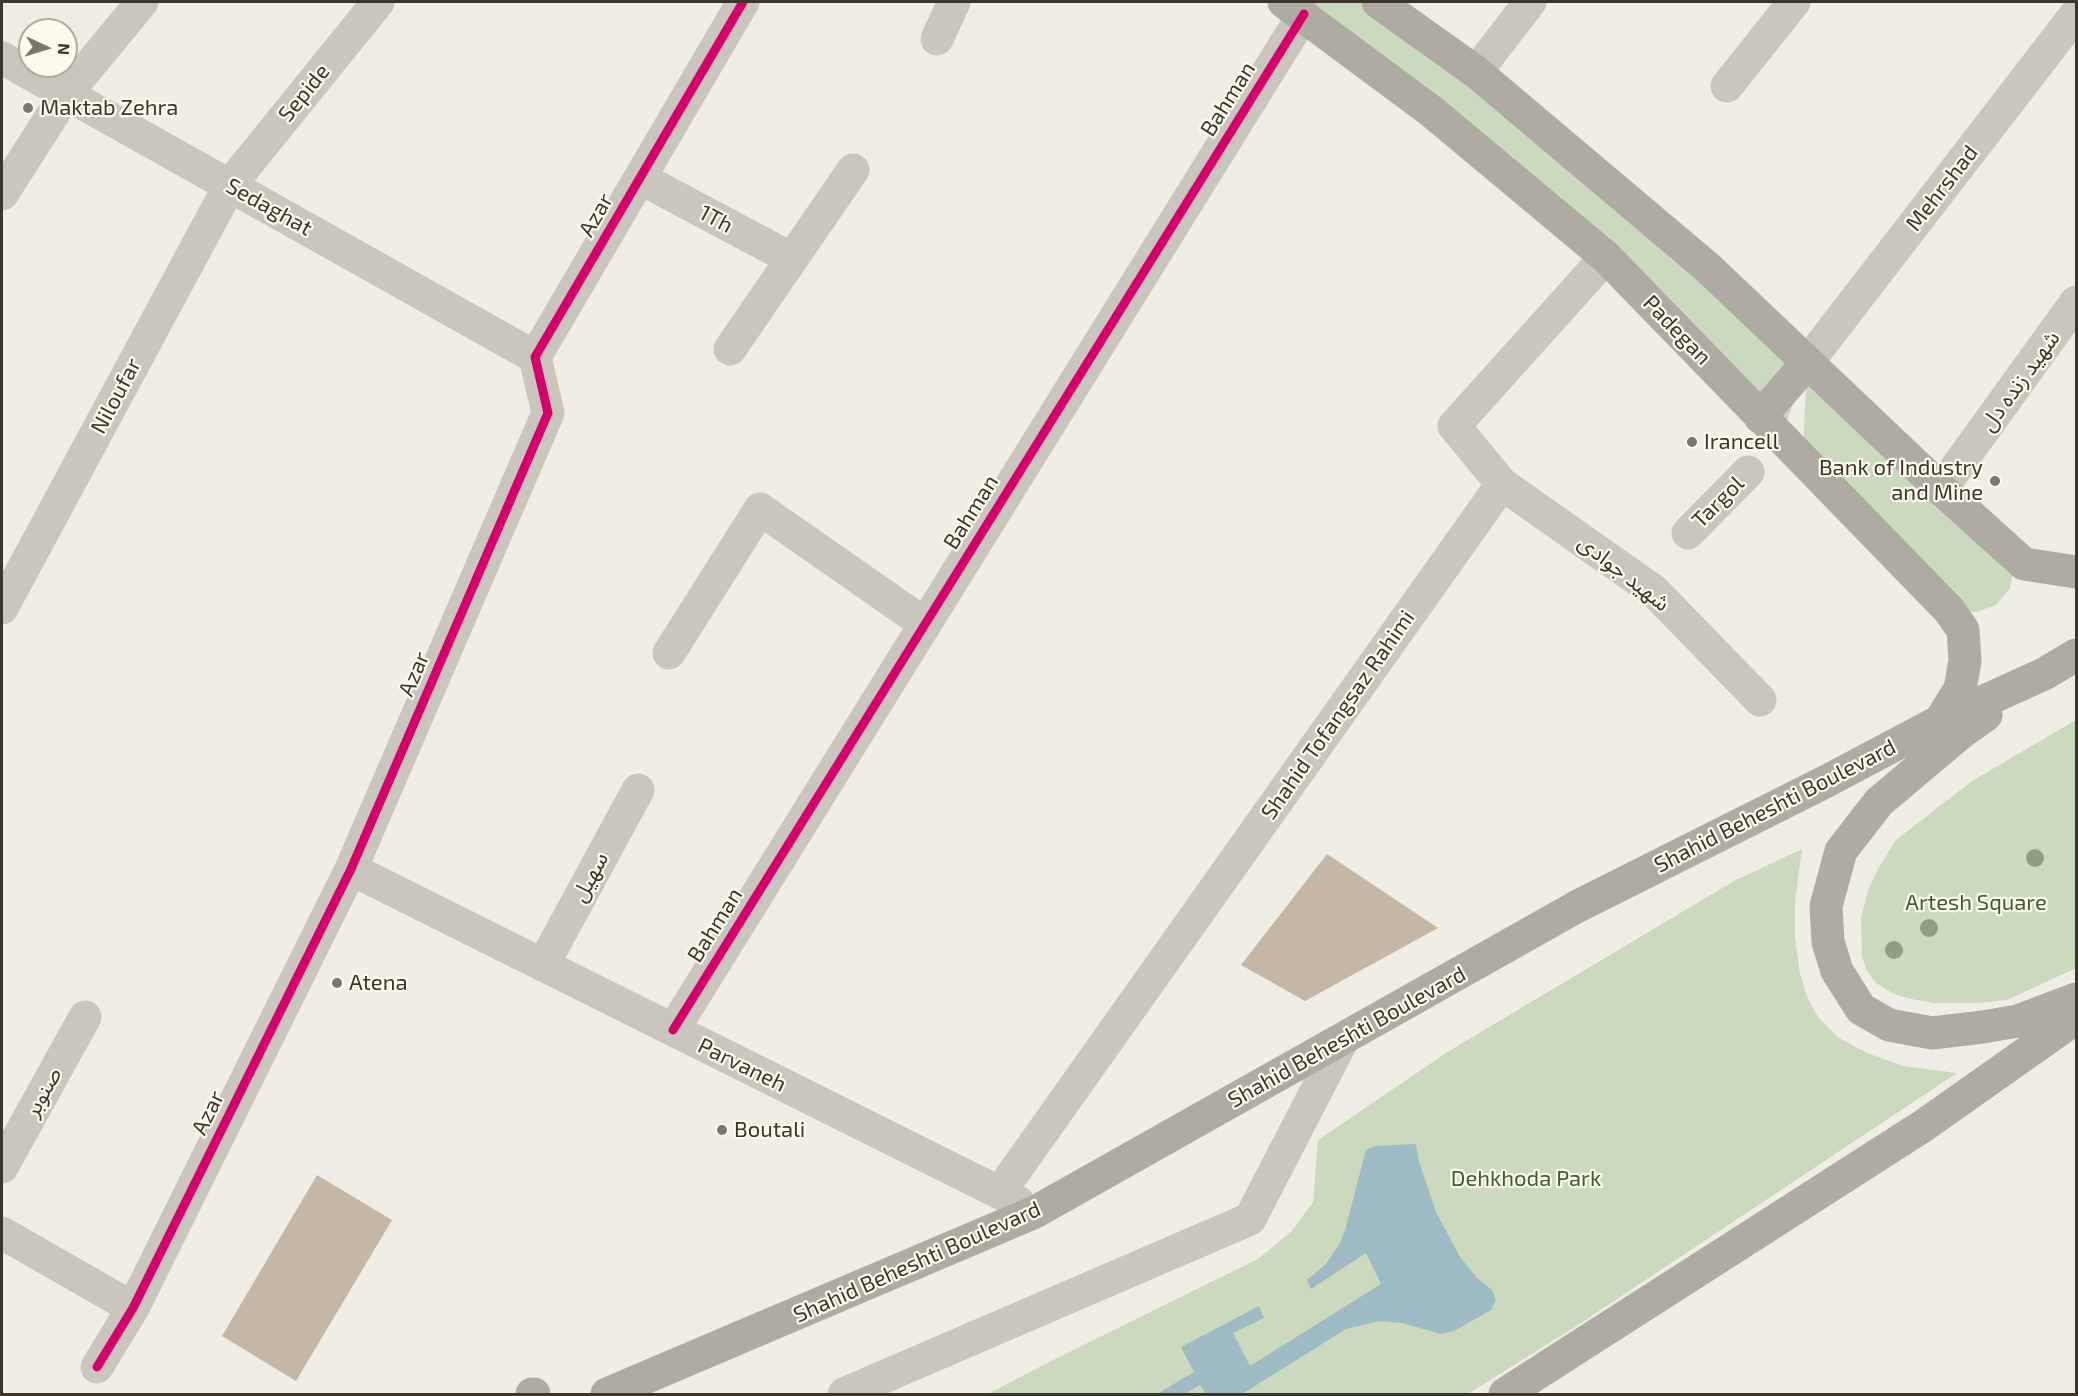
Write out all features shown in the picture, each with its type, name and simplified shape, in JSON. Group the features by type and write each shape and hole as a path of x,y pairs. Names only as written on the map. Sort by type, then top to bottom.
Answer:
{"main road":[{"path":"1378,2 1476,72 1707,267 1941,489 2024,564 2076,572"},
{"name":"Padegan","path":"1294,8 1431,111 1606,257 1949,610 1963,630 1965,661 1960,688 1940,722"},
{"path":"1760,417 1807,363"},
{"name":"Shahid Beheshti Boulevard","path":"607,1395 1035,1212 1578,906 1940,722 2044,675 2076,655"},
{"path":"2044,675 1962,732 1879,802 1841,851 1826,906 1828,942 1837,971 1861,1009 1890,1025 1932,1033 1983,1027 2018,1021 2076,999"},
{"path":"1505,1395 1923,1126 2076,1017"}],"street":[{"path":"2,194 66,94 142,2"},
{"name":"Sepide","path":"230,185 378,2"},
{"name":"Azar","path":"97,1367 133,1308 351,869 549,413 535,357 744,2"},
{"path":"937,39 954,2"},
{"path":"1476,72 1530,2"},
{"path":"1728,86 1794,2"},
{"name":"Bahman","path":"673,1030 925,624 1294,8"},
{"name":"Mehrshad","path":"1807,363 2065,51 2076,14"},
{"name":"Sedaghat","path":"2,58 535,357"},
{"path":"730,349 853,170"},
{"name":"1Th","path":"640,178 792,259"},
{"name":"Niloufar","path":"2,608 230,185"},
{"path":"1502,484 1454,426 1606,257"},
{"name":"شهید زنده دل","path":"1941,489 2076,302"},
{"name":"Targol","path":"1688,532 1748,472"},
{"name":"شهید جوادی","path":"1502,484 1654,591 1760,700"},
{"name":"Shahid Tofangsaz Rahimi","path":"1000,1192 1502,484"},
{"path":"669,653 760,508 925,624"},
{"name":"سهیل","path":"543,965 638,790"},
{"name":"Parvaneh","path":"351,869 1000,1192 1035,1212"},
{"name":"صنوبر","path":"2,1167 85,1017"},
{"path":"844,1395 1250,1219 1343,1039"},
{"path":"2,1233 133,1308"}],"green space":[{"path":"1275,2 1378,2 1476,72 1707,267 2016,557 2010,588 1996,605 1976,612 1949,610 1803,451 1807,365 1781,438 1606,257 1431,111"},
{"name":"Artesh Square","path":"2076,720 2076,968 2007,1000 1977,1003 1933,1003 1911,999 1894,994 1876,983 1867,971 1862,957 1861,918 1868,890 1896,840 1972,781"},
{"name":"Dehkhoda Park","path":"1802,849 1795,901 1795,938 1800,974 1808,999 1818,1017 1839,1038 1867,1053 1903,1066 1957,1073 1581,1323 1468,1394 988,1394 1258,1259 1291,1232 1313,1202 1318,1140 1449,1051 1734,881"}],"water":[{"path":"1416,1144 1419,1162 1436,1212 1460,1257 1477,1278 1492,1290 1496,1300 1491,1310 1454,1331 1441,1334 1402,1323 1379,1321 1346,1329 1242,1394 1206,1394 1200,1385 1184,1394 1157,1394 1194,1372 1181,1347 1259,1306 1264,1318 1233,1333 1250,1366 1381,1284 1366,1253 1311,1289 1307,1280 1326,1264 1340,1243 1366,1150 1375,1146"}],"building":[{"path":"1327,854 1438,928 1305,1001 1241,965"},
{"path":"317,1175 392,1220 296,1381 222,1336"}],"cycle path":[{"path":"97,1367 133,1308 351,869 548,413 535,357 743,2"},
{"path":"673,1030 1304,14"}],"place":[{"name":"Maktab Zehra","path":"28,108"},
{"name":"Irancell","path":"1692,442"},
{"name":"Bank of Industry and Mine","path":"1995,481"},
{"name":"Atena","path":"337,983"},
{"name":"Boutali","path":"722,1130"}]}
